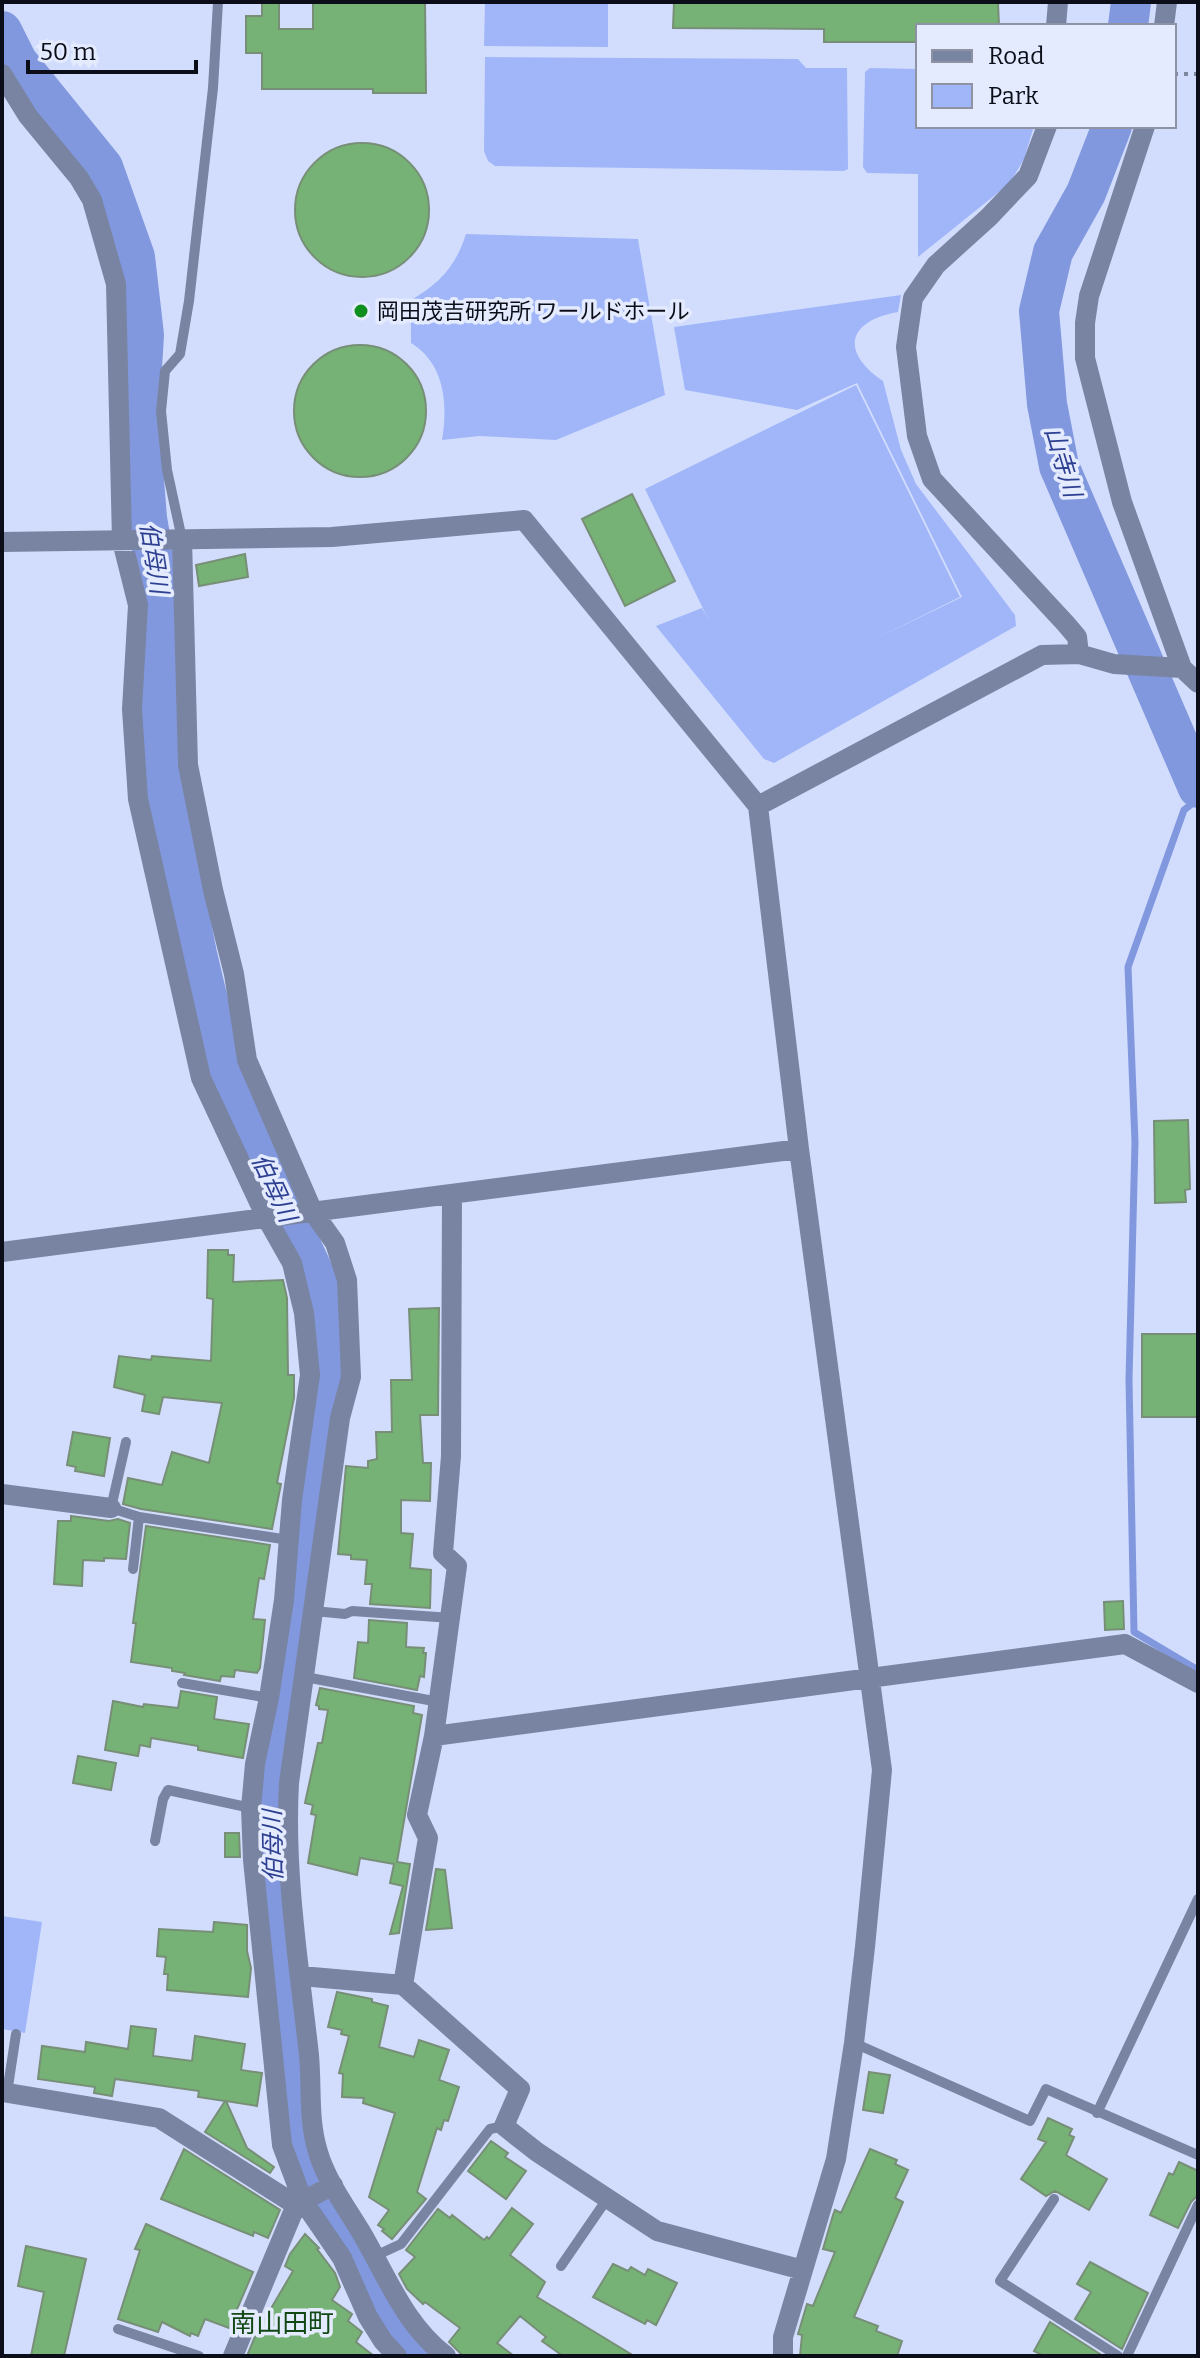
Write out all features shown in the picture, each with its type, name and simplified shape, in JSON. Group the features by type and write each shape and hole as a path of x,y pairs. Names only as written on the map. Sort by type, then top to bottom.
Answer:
{"street":[{"path":"1056,24 1058,2"},
{"path":"1164,24 1167,2"},
{"path":"2,74 28,116 79,178 92,200 116,284 122,541 138,605 132,709 138,799 201,1078 272,1217 292,1263 304,1313 310,1375 284,1600 255,1764 251,1808 253,1860 282,2145 299,2203"},
{"path":"1046,128 1028,176 936,265 913,298 906,347 917,436 932,479 1072,630 1077,637 1079,654"},
{"path":"1144,128 1089,296 1085,358 1122,502 1175,667"},
{"path":"2,542 332,537 524,520 758,806 799,1149 882,1770 854,2043 836,2159 783,2337 783,2356"},
{"path":"182,539 188,765 213,890 234,974 247,1060 308,1212 335,1243 347,1280 351,1377 340,1418 289,1783 287,1824 311,2075 311,2126 318,2155 396,2299 413,2324 446,2356"},
{"path":"758,806 1042,655 1079,654 1114,664 1175,667 1198,683"},
{"path":"2,1252 799,1149"},
{"path":"403,1985 428,1838 417,1815 434,1736 457,1566 443,1553 451,1456 452,1196"},
{"path":"2,1494 111,1508"},
{"path":"289,1540 323,1543"},
{"path":"434,1736 1125,1644 1198,1683"},
{"path":"301,1976 403,1985 520,2089 504,2126 537,2152 657,2231 803,2270"},
{"path":"4,2092 159,2118 299,2203 342,2258 368,2317 397,2356"},
{"path":"233,2356 299,2203 333,2185"}],"lane":[{"path":"182,539 167,470 161,411 165,371 180,354 189,301 213,88 218,2"},
{"path":"126,1442 111,1508 139,1517 289,1540"},
{"path":"133,1569 139,1517"},
{"path":"314,1611 452,1618"},
{"path":"305,1677 439,1702"},
{"path":"182,1683 269,1698"},
{"path":"155,1841 163,1799 168,1790 251,1808"},
{"path":"1097,2113 1198,1899"},
{"path":"4,2092 16,2034"},
{"path":"854,2043 1030,2121 1046,2089 1198,2155"},
{"path":"375,2256 401,2244 490,2129 504,2126"},
{"path":"561,2266 607,2199"},
{"path":"1054,2199 1000,2281 1118,2356"},
{"path":"1127,2356 1198,2205"},
{"path":"118,2329 199,2356"}],"path":[{"path":"1176,74 1198,74"}],"green space":[{"path":"485,2 608,2 608,47 484,46"},
{"path":"485,57 798,59 806,68 847,68 848,169 495,166 488,161 484,151"},
{"path":"870,68 916,69 916,128 1033,128 1024,159 1010,183 918,257 918,174 867,173 863,167 865,72"},
{"path":"466,234 638,239 665,395 556,440 479,436 442,440 442,386 431,362 411,343 411,300 445,273 457,256"},
{"path":"901,295 898,312 868,322 855,339 855,349 869,370 883,381 901,450 916,484 1015,615 1016,626 774,763 764,759 656,626 702,608 709,621 645,489 856,385 960,597 875,639 962,597 857,383 797,410 685,390 674,327"},
{"path":"2,1916 42,1922 25,2033 2,2029"}],"building":[{"path":"262,2 279,2 279,29 313,29 313,2 425,2 426,93 373,93 373,89 262,89 262,53 246,53 246,16 262,16"},
{"path":"674,2 998,2 999,24 916,24 916,42 824,42 824,29 673,28"},
{"path":"362,143 388,148 409,163 424,184 429,210 424,236 409,257 388,272 362,277 336,272 315,257 300,236 295,210 300,184 315,163 336,148"},
{"path":"360,345 385,350 407,364 421,386 426,411 421,436 407,458 385,472 360,477 335,472 313,458 299,436 294,411 299,386 313,364 335,350"},
{"path":"632,494 675,581 625,606 582,519"},
{"path":"245,554 248,577 199,586 196,565"},
{"path":"1188,1120 1190,1189 1185,1190 1186,1202 1155,1203 1154,1121"},
{"path":"208,1250 228,1250 228,1255 234,1255 233,1282 283,1280 287,1298 288,1375 294,1375 294,1398 277,1483 281,1484 272,1529 123,1504 128,1478 162,1485 172,1452 209,1463 222,1403 163,1397 159,1414 142,1411 145,1395 114,1387 119,1356 211,1361 213,1299 207,1298"},
{"path":"439,1308 438,1415 420,1415 423,1463 431,1463 430,1501 401,1500 401,1533 413,1534 410,1568 431,1570 430,1608 370,1604 372,1584 365,1584 367,1560 338,1554 346,1466 368,1468 368,1461 377,1459 376,1432 392,1432 391,1380 412,1380 409,1309"},
{"path":"1142,1334 1197,1334 1198,1417 1142,1417"},
{"path":"73,1432 110,1438 104,1476 75,1471 76,1467 67,1465"},
{"path":"71,1516 109,1521 118,1519 130,1523 126,1559 83,1560 82,1586 54,1584 58,1521 71,1521"},
{"path":"146,1526 270,1545 264,1579 259,1578 253,1619 265,1620 257,1673 235,1670 234,1677 221,1676 220,1681 184,1675 172,1671 172,1668 131,1662"},
{"path":"1123,1601 1124,1629 1105,1630 1104,1602"},
{"path":"369,1620 407,1623 406,1647 424,1648 423,1653 426,1653 424,1677 420,1676 417,1690 354,1678 358,1642 368,1643"},
{"path":"320,1688 414,1706 413,1713 422,1715 397,1862 410,1864 399,1933 390,1934 403,1886 390,1883 394,1864 360,1858 357,1875 308,1863 316,1815 311,1814 313,1805 305,1803 328,1710 319,1709 316,1705"},
{"path":"181,1691 217,1697 214,1719 249,1724 243,1758 151,1738 150,1747 140,1745 138,1756 105,1750 113,1701 143,1707 144,1704 178,1708"},
{"path":"78,1756 116,1763 111,1790 73,1783"},
{"path":"225,1833 239,1833 240,1857 225,1857"},
{"path":"436,1869 445,1870 452,1928 426,1930"},
{"path":"214,1922 247,1925 247,1951 251,1968 248,1997 167,1990 168,1974 164,1974 166,1957 157,1956 159,1929 213,1932"},
{"path":"337,1992 372,1999 372,2002 388,2006 379,2047 414,2057 419,2040 449,2050 439,2080 459,2087 448,2121 444,2120 441,2130 437,2128 417,2192 426,2199 392,2239 378,2225 389,2210 369,2197 395,2113 363,2103 364,2098 342,2097 343,2074 339,2073 349,2036 341,2034 342,2030 328,2027"},
{"path":"131,2026 156,2029 153,2056 192,2061 195,2036 245,2044 241,2070 262,2073 257,2106 226,2101 247,2148 274,2167 270,2173 205,2132 225,2101 198,2097 199,2091 115,2079 112,2096 94,2093 95,2087 38,2079 42,2046 85,2052 86,2042 128,2049"},
{"path":"869,2072 890,2075 883,2113 863,2110"},
{"path":"1048,2118 1072,2129 1069,2135 1074,2137 1066,2155 1107,2179 1089,2210 1055,2191 1046,2196 1021,2179 1046,2142 1038,2139"},
{"path":"491,2141 508,2153 505,2157 526,2171 506,2199 468,2171"},
{"path":"184,2149 280,2210 268,2238 254,2232 253,2236 161,2199"},
{"path":"870,2149 897,2160 895,2164 908,2170 895,2198 903,2202 854,2317 878,2326 876,2331 902,2341 897,2356 800,2356 802,2335 798,2334 807,2304 813,2306 835,2252 823,2249 833,2215 835,2210 841,2213"},
{"path":"1179,2162 1198,2171 1198,2195 1178,2228 1150,2215 1169,2173 1173,2175"},
{"path":"512,2208 533,2224 510,2255 545,2282 537,2297 634,2356 563,2356 542,2341 546,2337 520,2316 497,2343 514,2356 463,2356 449,2342 460,2328 425,2302 423,2304 407,2289 399,2274 415,2257 406,2250 438,2209 450,2218 452,2215 484,2240 489,2239"},
{"path":"146,2224 253,2272 229,2328 205,2319 198,2336 191,2333 190,2336 162,2322 158,2332 118,2319 140,2250 135,2249"},
{"path":"305,2234 319,2248 335,2273 340,2287 332,2300 352,2314 348,2321 362,2332 356,2342 374,2356 247,2356 256,2334 293,2271 285,2266"},
{"path":"26,2246 86,2259 64,2356 31,2356 44,2292 18,2286"},
{"path":"1090,2262 1148,2293 1122,2349 1075,2319 1091,2292 1077,2284"},
{"path":"613,2264 628,2271 631,2267 645,2275 648,2269 677,2283 656,2325 647,2320 645,2324 593,2297"},
{"path":"1050,2322 1103,2356 1044,2356 1034,2351"}],"waterway":[{"name":"山寺川","path":"1128,24 1131,2"},
{"name":"伯母川","path":"2,31 17,61 103,167 135,257 144,335 139,417 147,518 161,601 160,766 197,954 230,1094 321,1288 327,1329 328,1373 273,1771 269,1826 273,1881 287,2004 298,2149 395,2330 419,2356"},
{"name":"山寺川","path":"1111,128 1086,193 1053,252 1039,311 1047,404 1059,466 1198,788"},
{"path":"1198,799 1184,810 1128,967 1135,1142 1129,1380 1134,1632 1198,1670"}],"place":[{"name":"岡田茂吉研究所 ワールドホール","path":"361,311"}],"district":[{"name":"南山田町","path":"282,2323"}]}
